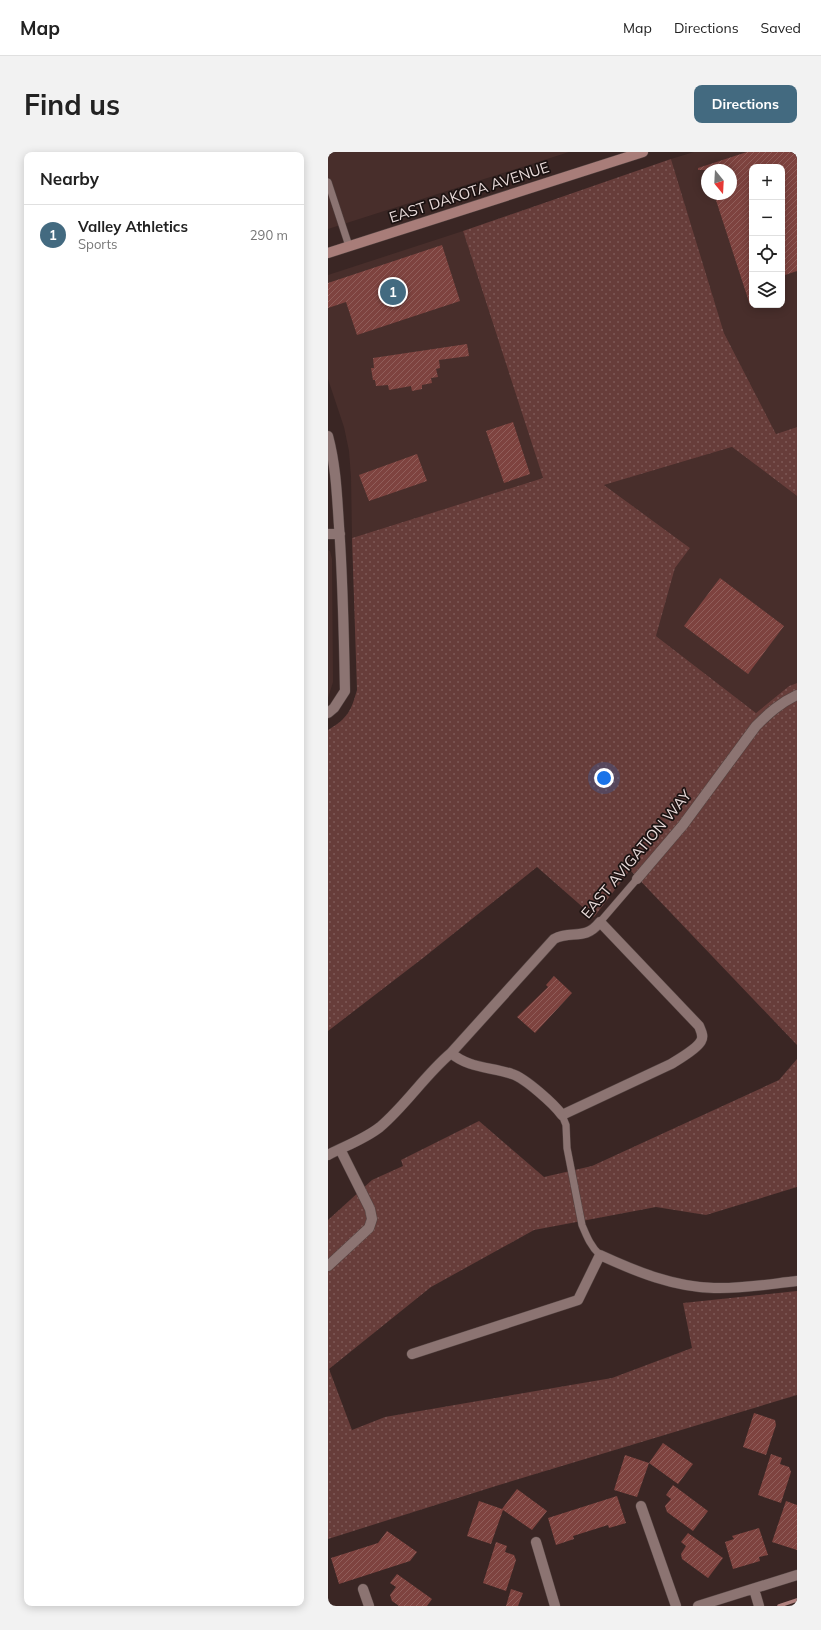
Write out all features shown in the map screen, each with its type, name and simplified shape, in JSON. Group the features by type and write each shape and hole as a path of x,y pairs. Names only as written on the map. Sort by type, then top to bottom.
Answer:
{"street":[{"name":"EAST DAKOTA AVENUE","path":"328,253 643,152"},
{"path":"328,436 333,454 336,476 340,534 345,691 334,708 328,713"},
{"path":"328,534 340,534"},
{"name":"EAST AVIGATION WAY","path":"637,879 683,825 756,726 770,711 786,700 797,695"},
{"path":"451,1053 466,1063 511,1073 521,1077 562,1115 671,1064 684,1056 701,1042 702,1034 699,1026 600,922"},
{"name":"EAST AVIGATION WAY","path":"328,1155 378,1128 388,1120 433,1069 451,1053 554,939 561,935 582,935 594,930 600,922"},
{"path":"328,1266 369,1228 372,1219 370,1209 340,1149"},
{"path":"412,1354 578,1300 600,1255 661,1280 689,1286 714,1288 738,1287 797,1281"},
{"path":"641,1506 676,1606"},
{"path":"536,1542 555,1606"},
{"path":"698,1606 797,1575"},
{"path":"363,1589 369,1606"},
{"path":"754,1589 759,1606"}],"lane":[{"path":"328,182 349,246"},
{"name":"EAST AVIGATION WAY","path":"600,922 637,879"},
{"path":"562,1115 566,1125 570,1168 582,1225 593,1248 600,1255"}],"shaded area":[{"path":"328,152 569,152 328,229"},
{"path":"694,152 797,152 797,427 776,434 724,333 671,159"},
{"path":"671,159 724,333 776,434 797,427 797,496 732,447 604,485 690,548 675,568 656,636 756,713 789,686 797,683 797,1045 630,870 594,917 537,867 423,958 328,1031 328,730 340,722 348,713 357,690 352,538 543,478 463,231"},
{"path":"463,231 543,478 352,538 349,451 344,427 328,379 328,275"},
{"path":"732,447 797,496 797,683 789,686 756,713 656,636 675,568 690,548 604,485"},
{"path":"328,550 330,551 332,559 333,682 328,698"},
{"path":"797,1059 797,1187 706,1215 656,1207 534,1230 431,1287 329,1369 352,1430 385,1417 612,1378 692,1348 683,1303 797,1291 797,1395 499,1485 328,1539 328,1220 372,1180 403,1166 401,1160 479,1121 544,1177 592,1166 779,1080"}],"building":[{"path":"747,152 797,152 797,271 785,275 785,164 749,164 749,302 716,200 737,200 737,164 710,164"},
{"path":"442,245 460,301 357,335 346,302 328,308 328,283"},
{"path":"467,344 469,356 439,360 440,368 436,369 438,377 431,378 432,383 422,385 422,389 412,391 411,386 389,390 388,385 376,386 375,380 373,380 371,368 374,368 373,358"},
{"path":"513,422 530,474 504,483 486,431"},
{"path":"417,454 427,481 369,501 359,475"},
{"path":"720,578 784,626 748,674 684,626"},
{"path":"554,976 572,993 535,1033 517,1017 548,987 546,985"},
{"path":"754,1413 775,1420 776,1425 766,1455 743,1447"},
{"path":"663,1443 693,1464 678,1484 649,1463"},
{"path":"771,1454 782,1458 780,1464 789,1467 791,1472 781,1503 758,1495"},
{"path":"625,1455 649,1463 637,1497 614,1490"},
{"path":"673,1485 708,1511 693,1531 667,1512 665,1506 671,1499 666,1495"},
{"path":"517,1489 547,1511 532,1530 503,1510 491,1544 467,1536 479,1501 502,1509"},
{"path":"617,1496 626,1523 609,1528 608,1525 573,1536 574,1539 556,1545 548,1518"},
{"path":"786,1501 797,1505 797,1550 772,1542"},
{"path":"759,1528 768,1555 759,1557 760,1561 733,1569 725,1542 734,1539 732,1536"},
{"path":"387,1531 417,1552 410,1561 339,1584 331,1558 378,1543"},
{"path":"688,1533 723,1558 708,1578 682,1559 681,1554 686,1546 681,1542"},
{"path":"496,1542 507,1546 505,1552 514,1555 516,1560 506,1591 483,1583"},
{"path":"397,1574 432,1599 427,1606 399,1606 392,1601 390,1595 396,1587 390,1583"},
{"path":"511,1589 523,1593 518,1606 506,1606"}],"waterway":[{"path":"779,1606 797,1600"}],"place":[{"name":"Valley Athletics","path":"393,292"}]}
